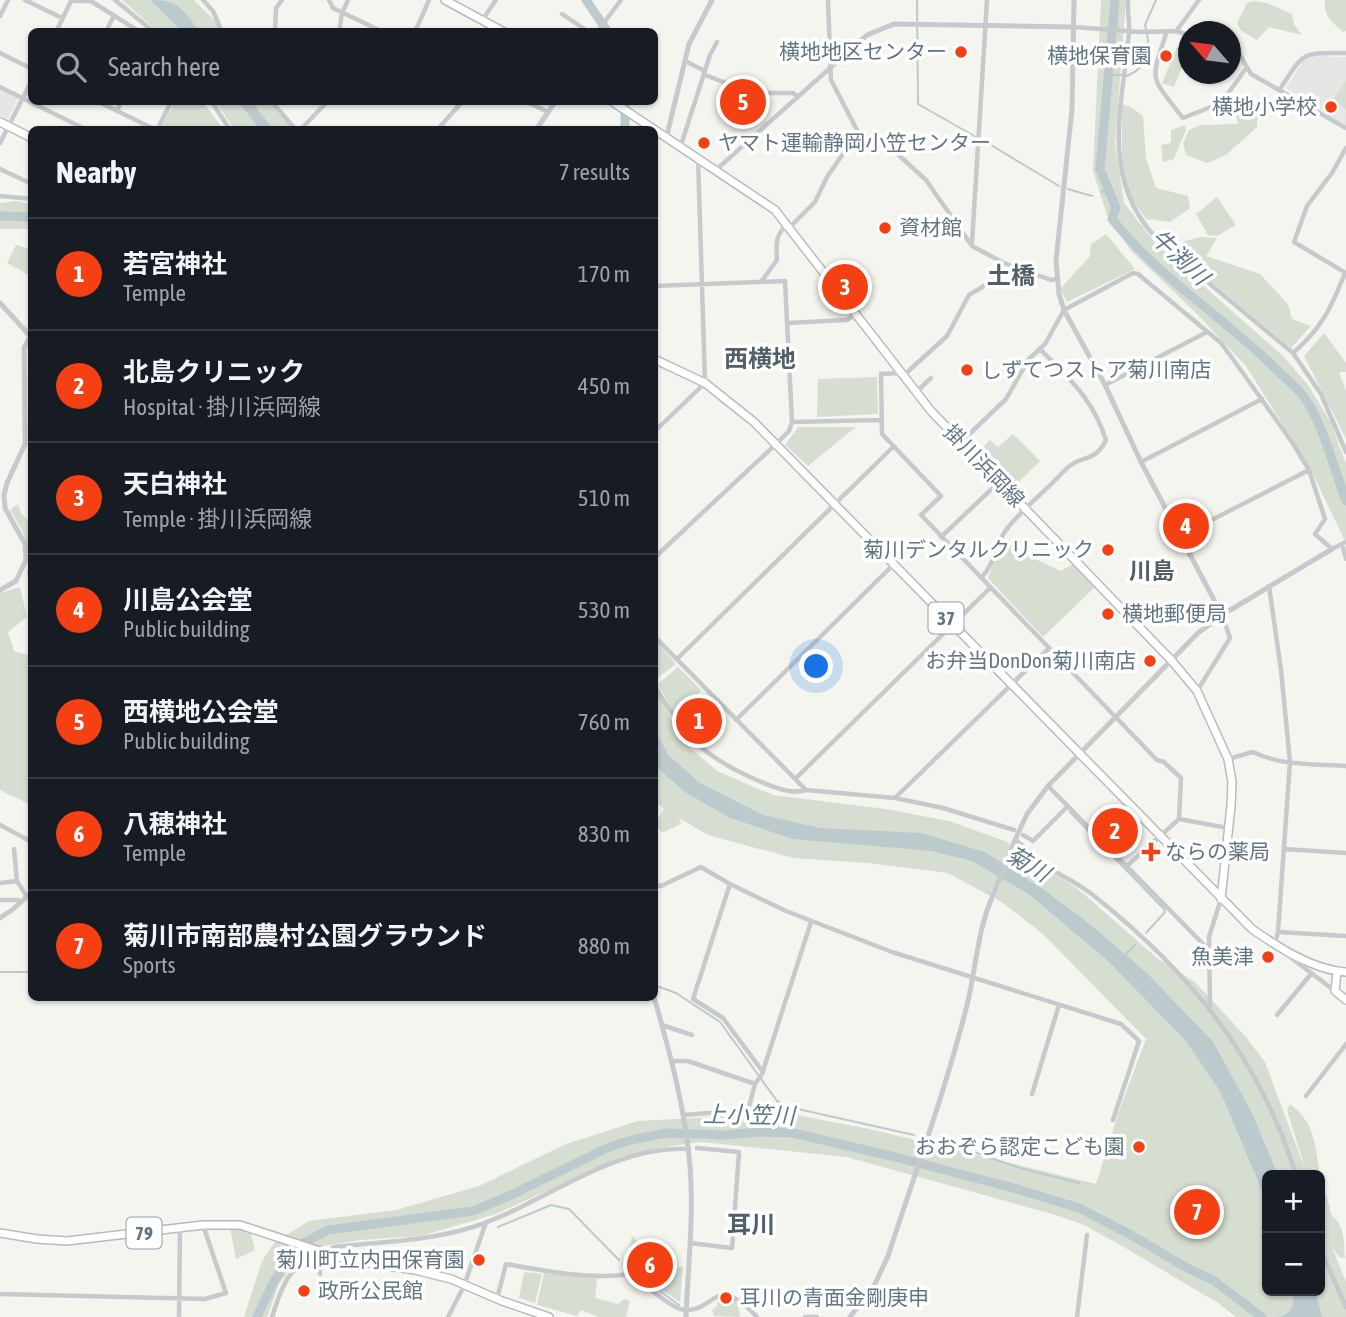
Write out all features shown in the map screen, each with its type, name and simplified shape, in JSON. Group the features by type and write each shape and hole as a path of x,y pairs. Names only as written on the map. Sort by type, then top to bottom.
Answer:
{"main road":[{"path":"445,0 498,28"},
{"name":"掛川浜岡線","path":"619,105 653,126"},
{"path":"0,122 28,136"},
{"name":"掛川浜岡線","path":"658,129 766,203 788,226 916,392 960,443 1172,661 1197,691 1228,759 1232,782 1221,899"},
{"name":"37","path":"658,361 705,383 739,408 1252,929 1275,945 1306,960 1337,972 1346,972"},
{"path":"1337,972 1335,991 1346,1000"},
{"name":"79","path":"0,1233 68,1241 203,1225 240,1225 350,1260 427,1273 465,1284 549,1317"}],"street":[{"path":"0,16 8,0"},
{"path":"25,0 63,18"},
{"path":"115,0 149,28"},
{"path":"203,0 213,11 220,28"},
{"path":"275,28 276,8 282,0"},
{"path":"329,0 333,8 374,28"},
{"path":"340,28 348,0"},
{"path":"417,28 429,0"},
{"path":"483,19 496,0"},
{"path":"601,28 621,0"},
{"path":"667,135 689,44 712,0"},
{"path":"828,0 831,80 858,132 892,149 926,180 972,246 1000,261 1051,280 1056,279"},
{"path":"972,246 987,0"},
{"path":"1074,0 1072,108 1056,279 1064,310 1223,615 1230,638 1197,691"},
{"path":"1128,0 1117,147 1123,181 1136,212 1161,244 1293,353 1321,394 1346,452"},
{"path":"716,169 867,35 894,24 986,24 1140,32 1176,31 1199,0"},
{"path":"58,28 71,1 91,1 134,28"},
{"path":"562,14 583,28"},
{"path":"108,28 114,15"},
{"path":"1167,31 1153,72 1156,83 1183,118 1224,99 1247,67"},
{"path":"681,145 710,55 717,42"},
{"path":"0,53 28,67"},
{"path":"1280,89 1299,61 1309,53 1346,53"},
{"path":"1241,57 1251,74 1346,128"},
{"path":"684,61 752,93 793,93 798,97"},
{"path":"0,87 28,101"},
{"path":"0,143 28,87"},
{"path":"36,105 79,126"},
{"path":"105,105 148,126"},
{"path":"117,111 120,105"},
{"path":"158,126 169,105"},
{"path":"214,105 227,126"},
{"path":"275,105 293,126"},
{"path":"304,126 324,105"},
{"path":"440,126 458,105"},
{"path":"533,105 548,112"},
{"path":"539,126 553,105"},
{"path":"760,283 777,260 778,233 815,202 827,177 858,132"},
{"path":"1293,353 1314,334 1324,320 1345,273 1294,242 1307,206 1332,173 1346,148"},
{"path":"658,428 705,383 698,156"},
{"path":"0,169 28,182"},
{"path":"0,195 28,198"},
{"path":"1000,261 989,283 969,295 947,336 902,374 881,374 882,434 941,496 921,515 940,537 1157,760 1164,762 1181,778 1179,820"},
{"path":"960,443 1006,399 1028,359 1045,344 1064,310 1133,273 1138,274 1221,343 1262,399 1309,470 1325,519 1315,534 1332,549"},
{"path":"658,286 785,281 792,422 789,431 776,444 658,554"},
{"path":"0,303 28,334"},
{"path":"788,323 846,320 856,315"},
{"path":"1105,385 1207,332"},
{"path":"28,342 24,348 28,414"},
{"path":"981,578 991,566 1000,539 1026,510 1071,463 1100,452 1106,440 1098,415 1080,389 1040,348"},
{"path":"916,392 931,378"},
{"path":"1141,462 1262,399"},
{"path":"792,422 881,420"},
{"path":"0,590 16,581 26,560 25,544 5,508 4,495 28,434"},
{"path":"677,659 894,446"},
{"path":"1189,554 1196,528 1309,470"},
{"path":"940,537 998,483"},
{"path":"850,1317 875,1284 888,1256 962,1023 973,977 976,950 991,900 1014,841 1031,808 1048,786 1198,633 1269,586 1344,543 1346,559"},
{"path":"736,719 894,564"},
{"path":"1269,586 1290,762 1275,945 1335,991"},
{"path":"795,779 990,588"},
{"path":"658,640 806,790"},
{"path":"895,799 1049,648"},
{"path":"658,691 671,714 708,755 738,772 776,788 895,799 943,808 1014,830"},
{"path":"1228,759 1253,752 1262,757 1290,762 1346,766"},
{"path":"1048,786 1208,949"},
{"path":"1023,835 1033,842 1068,806"},
{"path":"1127,866 1179,820 1228,828"},
{"path":"0,825 28,840"},
{"path":"1014,841 1042,863 1091,893 1135,931 1210,1008 1232,1037 1258,1080 1294,1170"},
{"path":"14,849 17,881 28,893"},
{"path":"1284,849 1346,853"},
{"path":"658,886 701,867 730,884 811,922 892,952 1121,1024 1139,1041 1113,1120"},
{"path":"0,883 17,881"},
{"path":"730,884 693,999 723,1018 761,1075"},
{"path":"0,918 28,895"},
{"path":"1210,1008 1208,949 1212,921 1221,899"},
{"path":"0,900 20,903"},
{"path":"684,1115 748,1110 811,922"},
{"path":"1278,932 1346,936"},
{"path":"1277,1015 1311,974"},
{"path":"655,1001 672,1061 689,1149 691,1196 686,1317"},
{"path":"1032,1094 1059,1004"},
{"path":"662,1025 692,1035"},
{"path":"1306,1096 1346,1044"},
{"path":"672,1061 688,1061 755,1084"},
{"path":"690,1243 732,1248 739,1152 697,1148"},
{"path":"272,1317 287,1278 302,1261 320,1251 441,1234 486,1222 616,1161 657,1151 689,1149"},
{"path":"448,1317 465,1284 486,1222"},
{"path":"0,1294 205,1299 226,1293 203,1225"},
{"path":"180,1228 180,1317"},
{"path":"1086,1317 1077,1316 1087,1236"},
{"path":"320,1251 320,1274"},
{"path":"1325,1259 1346,1307"},
{"path":"496,1298 506,1264 615,1277 630,1274 675,1306 686,1310 693,1310 726,1295 733,1296 757,1317"},
{"path":"805,1317 817,1317"}],"shaded area":[{"path":"122,0 194,0 218,28 154,28"},
{"path":"150,0 174,4 197,28 179,28"},
{"path":"1101,0 1126,0 1115,144 1124,203 1156,244 1283,356 1308,385 1331,423 1346,464 1346,543 1310,468 1246,366 1195,312 1131,251 1107,215 1093,171"},
{"path":"1325,0 1346,0 1346,31 1343,32 1329,18 1325,11"},
{"path":"1247,3 1267,3 1292,14 1294,24 1302,35 1269,27 1257,40 1241,31 1241,21 1238,21"},
{"path":"1178,47 1178,77 1174,87 1162,83"},
{"name":"横地小学校","path":"1312,56 1346,57 1346,126 1286,88 1303,61"},
{"path":"1346,80 1346,109 1333,100"},
{"path":"0,89 18,98 8,120 0,116"},
{"path":"1238,103 1258,113 1257,127 1226,155 1207,163 1186,155 1183,143 1189,130 1201,125 1238,124 1234,108"},
{"path":"1122,104 1143,116 1146,158 1156,188 1188,196 1190,208 1170,222 1146,219 1130,196 1122,165"},
{"path":"173,105 205,105 221,126 162,126"},
{"path":"218,105 272,105 290,126 232,126"},
{"path":"241,105 254,105 271,126 257,126"},
{"path":"1185,125 1186,130 1174,159 1163,162 1161,145 1171,143 1171,130"},
{"path":"1217,197 1236,225 1217,236 1208,235 1196,214"},
{"path":"16,201 28,203 28,229 0,229 0,203"},
{"path":"1106,234 1135,269 1067,302 1060,289 1090,256 1091,244"},
{"path":"1201,237 1217,238 1206,256 1260,274 1288,304 1292,319 1311,326 1291,348 1176,252 1185,241"},
{"path":"16,245 28,248 28,274 7,263"},
{"path":"1324,333 1346,363 1346,372 1339,372 1346,392 1346,439 1304,356"},
{"path":"877,377 878,414 817,417 818,379"},
{"path":"798,427 856,427 808,466 785,445"},
{"path":"1013,434 1040,461 1011,490 977,453 990,440 998,447"},
{"path":"18,504 28,521 28,548 20,526 10,510"},
{"path":"1006,541 1020,552 1061,571 1073,564 1094,588 1043,637 988,578 1001,543"},
{"path":"20,587 27,617 8,632 14,651 28,655 28,804 0,790 0,593"},
{"path":"658,643 676,664 658,678"},
{"path":"678,667 701,690 676,717 658,684"},
{"path":"658,691 682,741 717,771 773,795 886,809 949,821 1005,841 1078,889 1157,958 1196,983 1265,1062 1305,1170 1262,1170 1262,1296 1325,1296 1325,1192 1332,1216 1343,1235 1345,1258 1339,1257 1332,1247 1346,1282 1346,1317 1236,1317 1218,1303 1122,1246 1084,1225 1056,1215 847,1157 701,1142 621,1157 496,1214 421,1236 360,1240 322,1246 298,1259 279,1284 267,1317 244,1317 262,1261 275,1242 309,1221 396,1210 479,1186 566,1144 638,1121 787,1113 874,1130 1096,1184 1146,1039 1043,934 1003,903 948,873 868,863 793,858 708,835 677,817 681,824 662,833 658,828 658,819 664,809 658,804"},
{"path":"693,702 708,705 715,711 711,730 698,732 683,721 685,710"},
{"path":"658,735 668,755 700,783 763,815 820,828 921,833 985,852 1044,890 1091,925 1148,974 1213,1042 1251,1111 1276,1170 1262,1170 1262,1190 1220,1091 1185,1040 1108,961 1030,895 972,861 932,851 793,839 730,818 685,792 658,769"},
{"path":"1290,1104 1306,1120 1313,1138 1319,1170 1305,1170 1287,1110"},
{"path":"230,1228 250,1230 255,1250 236,1259"},
{"path":"632,1236 638,1242 654,1246 659,1257 671,1268 683,1267 680,1302 632,1270 627,1261"},
{"path":"524,1272 542,1274 535,1303 519,1298"},
{"path":"544,1273 597,1279 595,1298 618,1304 624,1299 630,1301 626,1317 599,1317 581,1310 577,1316 537,1305"},
{"path":"1293,1296 1316,1296 1322,1317 1278,1317 1287,1314 1292,1308"},
{"path":"731,1298 738,1303 740,1317 714,1316 712,1310 717,1306 717,1302"}],"waterway":[{"path":"586,0 605,28"},
{"path":"917,0 918,104 976,137"},
{"name":"牛渕川","path":"1115,0 1100,169 1116,208 1112,219 1149,259 1254,348 1301,393 1322,432 1346,501"},
{"path":"1127,76 1140,67 1147,55 1145,25 1156,0"},
{"path":"1107,75 1121,75"},
{"path":"625,105 625,126"},
{"path":"981,139 1059,186"},
{"path":"1068,189 1092,196"},
{"name":"牛渕川","path":"1101,192 1108,190"},
{"path":"0,216 28,217"},
{"path":"1070,812 1164,909 1165,912 1146,933"},
{"path":"1126,954 1135,945"},
{"path":"0,972 28,972"},
{"path":"658,986 676,993 720,1022 777,1101 789,1107 914,1135"},
{"name":"上小笠川","path":"257,1317 273,1283 296,1247 328,1230 473,1211 607,1148 631,1140 667,1133 726,1135 759,1132 793,1133 895,1157 1079,1208 1213,1280 1262,1317"},
{"path":"942,1141 1020,1168 1079,1183"},
{"path":"498,1227 551,1205 569,1209 619,1260"},
{"path":"623,1264 679,1305"}],"place":[{"name":"横地地区センター","path":"961,52"},
{"name":"横地保育園","path":"1166,56"},
{"name":"西横地公会堂","path":"743,102"},
{"name":"横地小学校","path":"1331,107"},
{"name":"ヤマト運輸静岡小笠センター","path":"704,143"},
{"name":"資材館","path":"885,228"},
{"name":"天白神社","path":"845,287"},
{"name":"しずてつストア菊川南店","path":"967,370"},
{"name":"川島公会堂","path":"1186,526"},
{"name":"菊川デンタルクリニック","path":"1108,550"},
{"name":"横地郵便局","path":"1108,614"},
{"name":"お弁当DonDon菊川南店","path":"1150,661"},
{"name":"若宮神社","path":"699,721"},
{"name":"北島クリニック","path":"1115,831"},
{"name":"ならの薬局","path":"1151,852"},
{"name":"魚美津","path":"1268,957"},
{"name":"おおぞら認定こども園","path":"1139,1147"},
{"name":"菊川市南部農村公園グラウンド","path":"1197,1212"},
{"name":"菊川町立内田保育園","path":"479,1260"},
{"name":"八穂神社","path":"650,1265"},
{"name":"政所公民館","path":"304,1291"},
{"name":"耳川の青面金剛庚申","path":"726,1298"}],"district":[{"name":"土橋","path":"1011,276"},
{"name":"西横地","path":"760,359"},
{"name":"川島","path":"1152,571"},
{"name":"耳川","path":"751,1225"}],"water label":[{"name":"菊川","path":"1028,864"}]}
